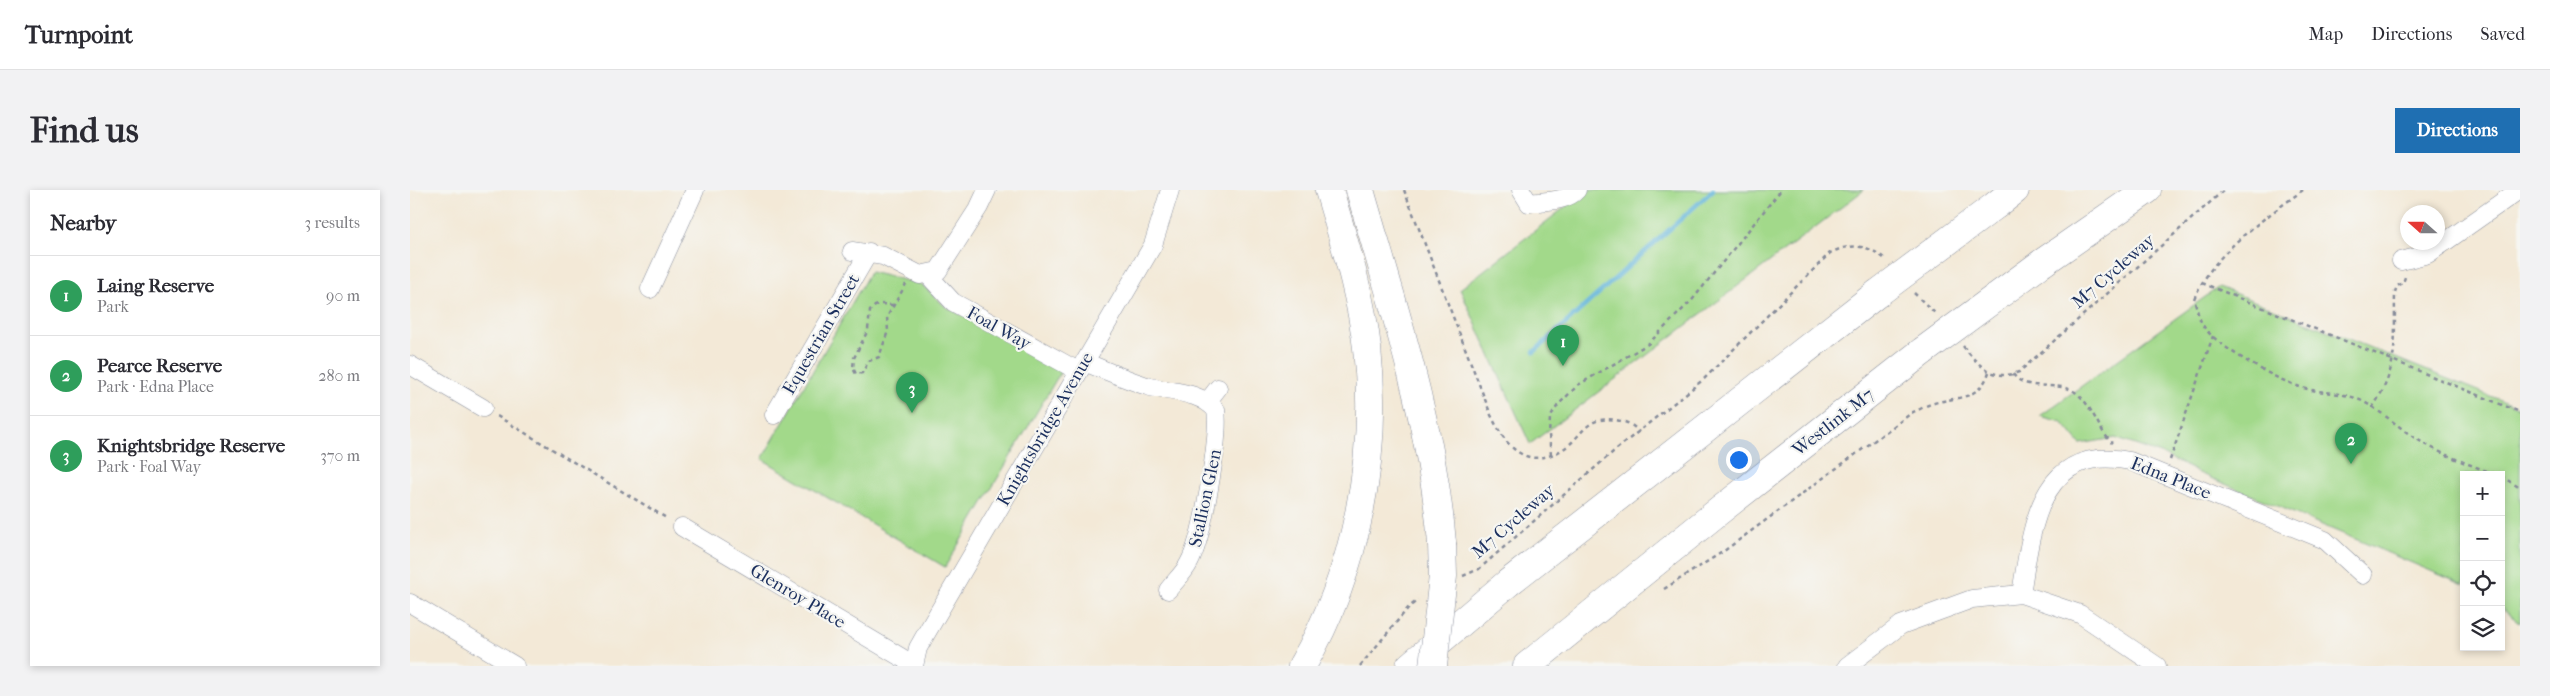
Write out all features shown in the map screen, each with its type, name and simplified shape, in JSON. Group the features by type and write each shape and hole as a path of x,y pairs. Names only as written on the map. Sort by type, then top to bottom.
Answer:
{"highway":[{"path":"1302,666 1315,644 1335,596 1354,536 1366,473 1370,411 1367,348 1358,294 1329,190"},
{"path":"1360,190 1418,397 1438,496 1442,543 1442,592 1433,666"},
{"name":"Westlink M7","path":"1527,666 1714,515 1923,351 2042,263 2147,190"},
{"path":"1410,666 1508,583 1878,293 2006,197"}],"street":[{"path":"650,289 695,190"},
{"path":"920,274 938,271 947,260 987,190"},
{"name":"Knightsbridge Avenue","path":"914,666 918,648 927,632 1153,245 1170,190"},
{"path":"1525,196 1557,199 1574,194 1577,190"},
{"path":"2401,261 2428,254 2519,190"},
{"name":"Equestrian Street","path":"774,415 860,252 882,256 920,274"},
{"name":"Foal Way","path":"920,274 953,302 1081,366"},
{"path":"410,365 483,408"},
{"name":"Stallion Glen","path":"1081,366 1150,387 1194,395 1213,395 1216,410 1217,438 1197,542 1189,563 1168,590"},
{"name":"Edna Place","path":"2021,594 2032,528 2049,488 2076,462 2100,457 2130,460 2325,540 2363,575"},
{"name":"Glenroy Place","path":"682,527 914,666"},
{"path":"1847,666 1901,625 1972,599 2021,594 2080,614 2157,666"},
{"path":"410,603 515,666"}],"path":[{"path":"1404,190 1499,432 1513,450 1533,457 1551,455 1550,418 1558,405 1578,385 1648,344 1693,299 1780,190"},
{"name":"M7 Cycleway","path":"2019,372 2224,190"},
{"path":"2302,190 2234,244 2202,283 2194,298 2198,316 2205,328 2244,359 2269,373 2300,387 2346,394 2372,408 2444,454 2489,471"},
{"path":"2372,408 2383,391 2394,361 2395,292 2405,279 2401,261"},
{"path":"893,305 881,304 875,306 870,312 868,330 854,358 853,368 856,374 862,373 869,361 879,357 888,330 887,317 893,305 920,274"},
{"path":"2202,283 2520,412"},
{"path":"2169,461 2213,336"},
{"path":"1664,589 1724,550 1913,412 1931,404 1972,394 1982,386 1989,372"},
{"path":"2013,374 2017,379 2028,384 2056,385 2072,391 2083,400 2108,437"},
{"path":"483,408 682,527"},
{"name":"M7 Cycleway","path":"1461,577 1479,569 1639,432 1629,422 1596,420 1566,446 1551,455"},
{"path":"2505,478 2520,488"},
{"path":"1360,666 1409,607 1420,599"}],"green space":[{"path":"1587,190 1864,190 1530,444 1460,289"},
{"path":"870,272 921,284 946,307 1063,368 945,567 762,459"},
{"path":"2219,287 2520,408 2520,623 2505,611 2505,471 2460,471 2460,583 2199,473 2164,455 2115,438 2080,444 2062,422 2040,416"}],"waterway":[{"path":"1534,352 1713,190"}],"place":[{"name":"Laing Reserve","path":"1563,366"},
{"name":"Knightsbridge Reserve","path":"912,413"},
{"name":"Pearce Reserve","path":"2351,464"}]}
